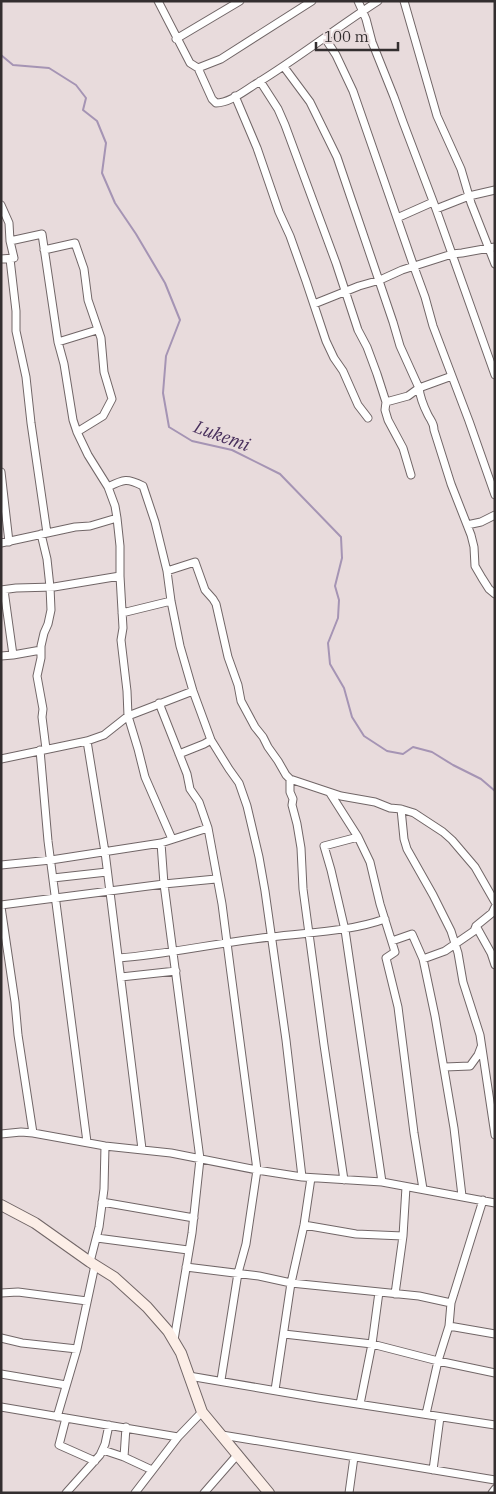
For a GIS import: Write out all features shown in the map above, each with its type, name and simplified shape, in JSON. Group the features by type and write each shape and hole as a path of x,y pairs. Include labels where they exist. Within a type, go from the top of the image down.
{"street":[{"path":"158,1 176,39 190,63 198,68 212,99 216,103 221,103 235,96 284,67 378,1"},
{"path":"176,39 240,1"},
{"path":"198,68 221,59 312,1"},
{"path":"358,1 495,375"},
{"path":"404,1 438,116 492,248 495,264"},
{"path":"325,38 336,55 353,91 425,297 433,326 495,495"},
{"path":"284,67 310,102 337,157 380,280 400,346 419,388 429,417 433,422 451,484 474,547 475,566 489,589 495,594"},
{"path":"260,81 278,109 285,125 358,330 386,402 385,410 388,420 403,448 411,475"},
{"path":"235,96 290,236 326,341 343,371 358,405 368,418"},
{"path":"397,218 495,190"},
{"path":"1,205 8,223 14,258 1,259"},
{"path":"10,241 42,234 58,342 64,364 73,420 88,455 108,487 115,506 120,546 121,640 128,716 145,776 172,839"},
{"path":"44,250 75,243 84,269 88,300 101,338 104,372 112,399 103,416 77,432"},
{"path":"314,304 402,270 452,254 492,248"},
{"path":"10,259 16,311 16,331 26,377 50,587 48,624 44,633 37,676 43,709 43,750 51,860 87,1142"},
{"path":"58,342 98,330"},
{"path":"386,402 408,396 419,388 452,376"},
{"path":"1,472 5,543 75,526 90,526 117,518"},
{"path":"108,487 122,480 132,480 143,486 155,522 167,571 180,646 193,691 211,740 239,783 247,806 259,857 271,937 287,1049 302,1177"},
{"path":"467,524 480,522 495,515"},
{"path":"167,571 195,562 205,590 216,604 228,657 241,701 290,780 341,796 414,812 444,832 452,840 475,867 495,902"},
{"path":"13,655 3,590 50,587 120,576"},
{"path":"122,613 171,601"},
{"path":"1,656 41,650"},
{"path":"1,760 87,741 104,735 128,716 193,691"},
{"path":"159,703 179,754 190,789 199,802 208,828 222,904 257,1170 246,1244 238,1273 221,1380"},
{"path":"179,754 211,740"},
{"path":"87,741 105,852 142,1149"},
{"path":"290,780 292,805 301,848 303,889 344,1180"},
{"path":"330,793 358,836 370,862 395,952 386,958 398,1007 423,1189"},
{"path":"401,808 404,839 407,849 436,901 451,931 455,944 463,982 480,1035 495,1135"},
{"path":"1,865 51,860 161,843 208,828"},
{"path":"358,836 324,846 345,930 382,1182"},
{"path":"161,843 164,884 200,1159 194,1218 174,1340"},
{"path":"53,878 107,872"},
{"path":"33,1133 1,906 164,884 216,879"},
{"path":"423,959 445,951 474,931 476,926 492,913 495,907"},
{"path":"119,958 149,956 271,937 345,930 385,919"},
{"path":"476,926 491,953 495,965"},
{"path":"392,941 412,934 423,959 445,1067 462,1196"},
{"path":"121,977 176,971"},
{"path":"445,1067 470,1066 478,1055 481,1046"},
{"path":"1,1134 33,1133 105,1146 142,1149 302,1177 382,1182 495,1203"},
{"path":"57,1417 77,1349 87,1302 104,1189 105,1146"},
{"path":"275,1390 291,1283 304,1224 311,1178"},
{"path":"395,1294 403,1236 406,1187"},
{"path":"426,1414 438,1361 449,1326 451,1303 463,1270 483,1200"},
{"path":"102,1202 194,1218"},
{"path":"1,1205 35,1223 93,1264 114,1276 147,1307 168,1331 181,1353 202,1412 269,1493"},
{"path":"304,1224 356,1234 403,1236"},
{"path":"97,1238 188,1250"},
{"path":"186,1267 259,1276 291,1283 418,1296 451,1303"},
{"path":"1,1293 18,1292 87,1302"},
{"path":"360,1404 372,1344 379,1292"},
{"path":"449,1326 495,1334"},
{"path":"284,1334 372,1344 495,1373"},
{"path":"1,1338 22,1343 77,1349"},
{"path":"1,1374 66,1385"},
{"path":"189,1376 495,1425"},
{"path":"1,1407 178,1437"},
{"path":"135,1493 178,1437 202,1412"},
{"path":"433,1470 440,1416"},
{"path":"66,1418 59,1445 96,1461"},
{"path":"66,1493 96,1461 103,1450 109,1425"},
{"path":"124,1457 126,1427"},
{"path":"222,1435 495,1480"},
{"path":"103,1450 152,1470"},
{"path":"204,1493 238,1454"},
{"path":"351,1492 354,1457"},
{"path":"492,1493 495,1489"}],"waterway":[{"name":"Lukemi","path":"1,55 13,65 49,68 76,85 86,98 83,110 97,121 106,143 102,173 115,203 165,283 180,320 166,356 163,393 169,427 192,441 232,450 280,474 341,537 342,558 335,586 339,600 338,618 328,643 330,664 344,688 352,717 364,736 387,751 403,754 413,747 432,752 481,779 495,791"}]}
